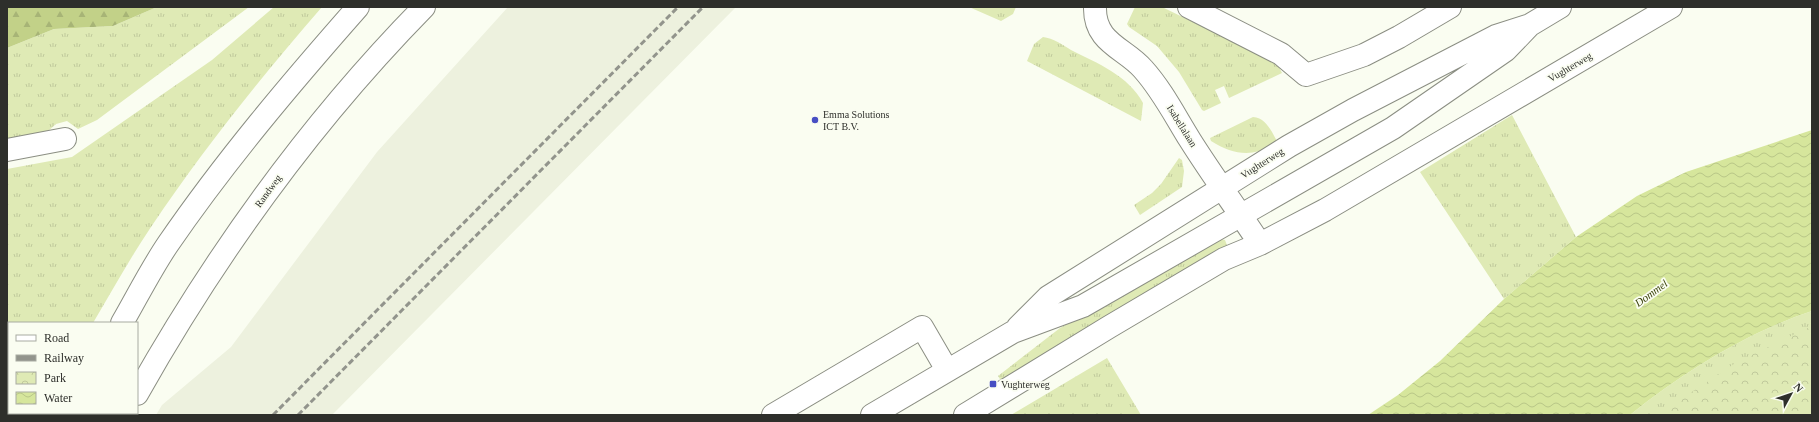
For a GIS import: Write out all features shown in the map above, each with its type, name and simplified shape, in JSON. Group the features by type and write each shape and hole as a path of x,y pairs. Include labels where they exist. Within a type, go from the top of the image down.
{"main road":[{"path":"123,322 168,245 230,160 304,68 358,7"},
{"name":"Randweg","path":"138,392 208,276 270,186 342,97 424,7"},
{"path":"1189,7 1281,54 1306,75 1364,55 1399,37 1450,7"},
{"name":"Vughterweg","path":"1013,332 1048,297 1289,146 1354,110 1496,36 1530,25 1560,7"},
{"name":"Vughterweg","path":"964,415 1108,327 1224,259 1260,244 1325,210 1671,7"},
{"name":"Isabellalaan","path":"1095,12 1103,34 1116,48 1142,67 1159,88 1190,140 1260,244"},
{"name":"Vughterweg","path":"872,415 1013,332 1083,306 1393,128 1506,50 1530,25"},
{"path":"7,150 65,139"},
{"path":"773,415 922,327 947,370"}],"shaded area":[{"path":"508,7 736,7 332,415 156,415 162,405 231,347 377,152"}],"green space":[{"path":"7,7 157,7 113,26 54,29 7,48"},
{"path":"157,7 249,7 97,120 78,129 67,121 56,124 47,132 7,141 7,48 54,29 113,26"},
{"path":"274,7 322,7 255,87 191,170 143,239 94,322 8,322 8,414 46,414 7,415 7,169 72,157 212,60"},
{"path":"969,7 1016,7 1013,14 1001,21"},
{"path":"1135,7 1162,7 1277,63 1282,73 1229,98 1224,86 1215,90 1221,103 1204,111 1179,72 1157,46 1129,27 1127,24"},
{"path":"1043,37 1058,42 1102,65 1130,85 1143,103 1141,121 1027,61 1034,44"},
{"path":"1512,115 1576,237 1504,299 1420,172"},
{"path":"1253,117 1262,120 1265,123 1278,143 1261,151 1244,153 1228,150 1211,141 1210,138"},
{"path":"1179,158 1182,160 1184,171 1182,187 1140,215 1134,205 1152,193 1161,184"},
{"path":"1219,239 1225,240 1228,248 1003,384 998,376 1060,328"},
{"path":"1812,311 1812,415 1630,415 1672,384 1716,355 1763,330"},
{"path":"1812,326 1812,415 1657,415 1737,362"},
{"path":"1107,358 1141,415 1011,415"}],"water":[{"name":"Dommel","path":"1812,130 1812,311 1763,330 1716,355 1672,384 1630,415 1368,415 1398,395 1440,361 1504,299 1576,237 1637,196 1686,172"}],"railway":[{"path":"273,415 678,7"},
{"path":"298,415 703,7"}],"place":[{"name":"Emma Solutions ICT B.V.","path":"815,120"},
{"name":"Vughterweg","path":"993,384"}]}
